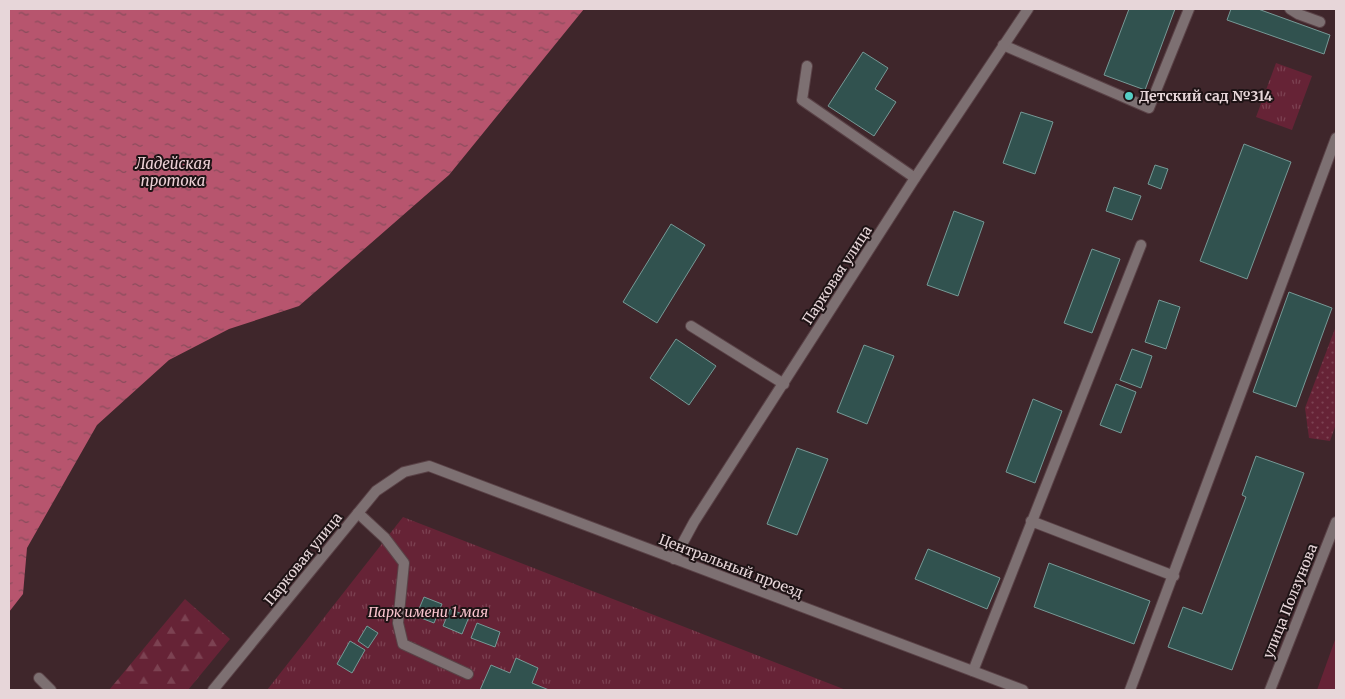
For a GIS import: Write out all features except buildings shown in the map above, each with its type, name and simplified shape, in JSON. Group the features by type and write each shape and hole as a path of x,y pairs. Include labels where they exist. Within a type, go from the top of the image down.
{"street":[{"name":"Парковая улица","path":"674,559 694,522 915,178 1028,9"},
{"path":"1003,45 1149,108 1189,9"},
{"path":"1290,9 1320,22"},
{"path":"807,66 802,100 915,178"},
{"path":"1130,690 1336,138"},
{"path":"973,671 1141,244"},
{"path":"691,326 784,384"},
{"name":"Парковая улица","path":"213,690 376,491 404,472 429,466"},
{"name":"Центральный проезд","path":"429,466 1023,690"},
{"path":"358,513 385,538 404,564 398,622 403,644 468,674"},
{"path":"1031,521 1174,576"},
{"name":"улица Ползунова","path":"1270,690 1336,522"},
{"path":"40,678 51,690"}],"green space":[{"path":"1276,63 1312,76 1292,130 1256,117"},
{"path":"1336,326 1336,424 1330,441 1309,438 1305,408"},
{"name":"Парк имени 1 мая","path":"403,517 846,690 267,690"},
{"path":"185,599 230,639 188,690 109,690"},
{"path":"1336,637 1336,690 1317,690"}],"water":[{"name":"Ладейская протока","path":"9,9 584,9 449,175 299,306 229,329 169,360 97,425 27,548 23,594 9,612"}],"place":[{"name":"Детский сад №314","path":"1129,96"}]}
